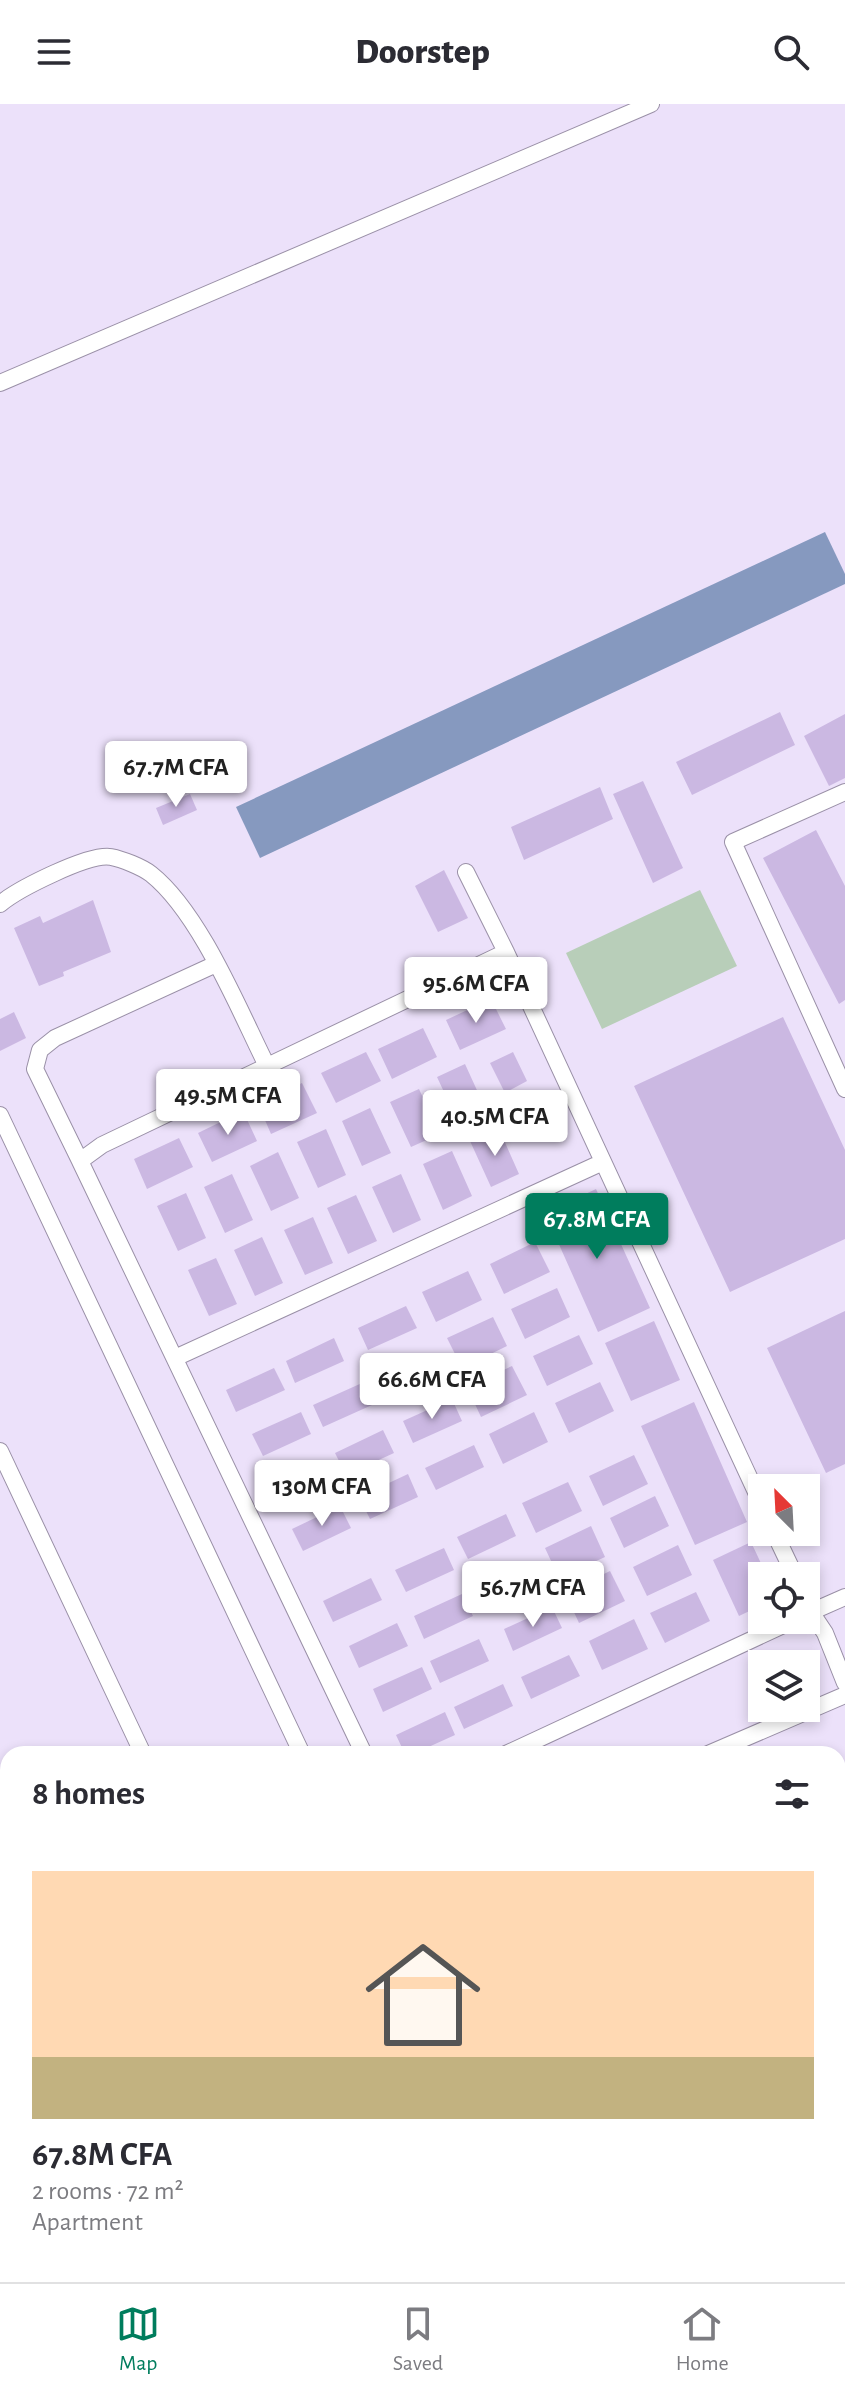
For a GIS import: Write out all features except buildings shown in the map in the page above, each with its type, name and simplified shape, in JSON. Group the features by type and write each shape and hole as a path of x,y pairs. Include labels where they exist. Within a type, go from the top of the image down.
{"lane":[{"path":"0,383 651,104"},
{"path":"845,792 733,842 845,1089"},
{"path":"0,904 15,891 58,871 109,856 149,872 174,899 209,949 267,1066"},
{"path":"466,872 748,1475"},
{"path":"80,1161 102,1145 506,952"},
{"path":"216,964 55,1038 40,1050 35,1069 360,1746"},
{"path":"0,1115 298,1746"},
{"path":"175,1358 603,1162"},
{"path":"0,1451 139,1746"},
{"path":"820,1605 845,1597"},
{"path":"820,1626 845,1683"},
{"path":"523,1746 764,1634"},
{"path":"727,1746 845,1695"}],"green space":[{"path":"700,890 737,966 602,1029 566,953"}],"water":[{"path":"825,532 845,574 845,584 260,858 236,807"}]}
